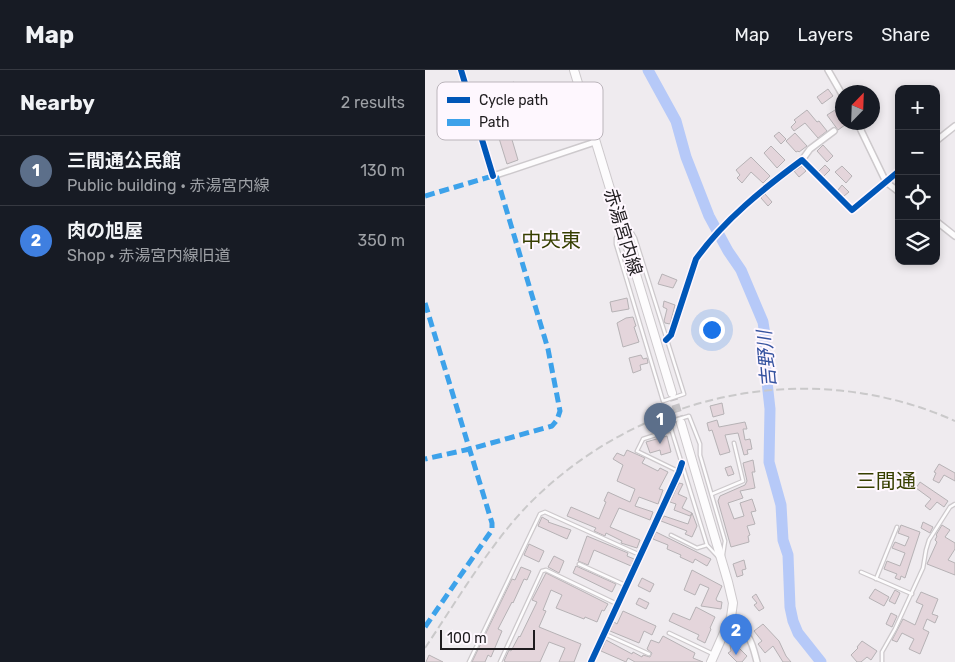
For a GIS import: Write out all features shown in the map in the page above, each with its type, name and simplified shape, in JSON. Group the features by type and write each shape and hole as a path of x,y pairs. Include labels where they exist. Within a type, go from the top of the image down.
{"main road":[{"name":"赤湯宮内線","path":"573,70 577,82"},
{"name":"赤湯宮内線","path":"595,142 672,393"},
{"path":"681,423 733,603 729,623 712,658"}],"street":[{"path":"461,70 465,82"},
{"path":"828,70 837,85"},
{"path":"940,138 955,126"},
{"path":"861,130 886,182 895,189"},
{"path":"666,340 671,335 696,259 703,250 741,210 803,160 810,149 834,131"},
{"path":"483,140 495,176 595,142"},
{"path":"803,160 851,210 895,174"},
{"path":"940,224 955,236"},
{"path":"591,662 682,463"},
{"path":"729,623 748,635 757,662"}],"lane":[{"path":"622,230 632,233 635,238 683,394 663,401 615,244 616,238 622,230"},
{"path":"689,416 698,438 700,455 725,541 722,561 707,545 669,422 689,416"},
{"path":"671,430 643,439 637,451 679,472"},
{"path":"712,494 743,481 734,443"},
{"path":"882,662 882,652 912,594 923,568 929,540 950,507 955,504"},
{"path":"469,662 540,514 545,512 639,556"},
{"path":"876,579 897,527"},
{"path":"671,535 697,548 707,545"},
{"path":"579,564 627,586"},
{"path":"500,662 542,571 546,570 618,605"},
{"path":"861,572 912,594"},
{"path":"669,632 712,658"},
{"path":"605,634 649,654"}],"building":[{"path":"828,89 833,96 822,104 817,97"},
{"path":"807,110 827,131 818,138 805,123 794,131 791,127 796,122 794,120"},
{"path":"835,110 835,126 827,115"},
{"path":"779,132 786,139 781,144 774,136"},
{"path":"795,133 807,146 799,152 796,152 786,141"},
{"path":"500,140 512,140 518,160 507,164"},
{"path":"823,145 833,156 827,162 817,151"},
{"path":"771,146 785,160 777,168 764,153"},
{"path":"751,157 770,176 763,183 751,172 742,183 737,178 740,175 736,170"},
{"path":"825,165 830,170 824,176 819,171"},
{"path":"802,166 806,171 799,177 794,171"},
{"path":"842,166 852,176 846,183 835,172"},
{"path":"842,185 849,192 844,196 838,190"},
{"path":"765,194 772,202 768,206 761,198"},
{"path":"662,274 677,280 673,288 658,284"},
{"path":"627,298 629,309 612,312 610,302"},
{"path":"664,301 675,305 670,324 664,321 667,309 663,307"},
{"path":"633,317 639,342 623,347 617,323 626,318"},
{"path":"641,355 643,359 647,358 648,363 640,365 641,370 633,373 629,358"},
{"path":"722,403 724,414 713,417 710,406"},
{"path":"717,420 719,427 745,422 747,429 743,429 745,440 750,439 752,449 747,450 748,454 744,455 738,433 725,435 730,452 720,455 712,430 709,431 707,423"},
{"path":"667,436 671,452 661,455 660,450 650,453 646,442"},
{"path":"627,450 645,458 642,463 658,471 660,468 668,472 659,489 663,490 658,504 639,497 635,506 653,512 650,520 619,508 610,527 640,540 637,548 621,543 622,541 606,533 605,536 594,531 596,528 567,516 571,507 599,519 608,492 630,502 635,489 617,481 623,465 613,459 617,453 624,456"},
{"path":"753,460 755,472 752,472 755,488 740,491 743,498 728,503 734,519 744,516 740,503 752,499 756,511 751,512 755,524 747,526 750,535 748,536 749,542 731,547 718,501 720,496 745,485 747,481 743,463"},
{"path":"939,464 955,473 955,481 944,475 939,483 933,480 936,473 934,472"},
{"path":"731,466 734,474 728,476 725,468"},
{"path":"920,482 948,501 944,507 937,502 930,510 925,506 931,499 916,488"},
{"path":"679,483 683,484 678,494 687,498 682,508 692,513 690,516 674,510 676,504 670,502"},
{"path":"692,513 697,526 692,537 685,534 687,531 661,521 664,516 688,524"},
{"path":"542,517 548,522 571,530 567,539 538,526"},
{"path":"923,522 933,527 930,533 921,528"},
{"path":"901,525 920,532 905,578 901,576 900,580 895,578 897,574 884,569 887,561 900,566 905,553 892,548 895,542 905,546 909,537 898,533"},
{"path":"942,525 950,530 945,537 955,543 955,549 948,560 955,563 955,575 927,564 937,542 935,540 936,535"},
{"path":"656,532 711,559 707,566 695,559 693,563 667,549 668,545 653,539"},
{"path":"587,536 628,553 627,556 634,559 631,566 594,550 588,565 578,561"},
{"path":"529,544 544,551 539,562 524,555"},
{"path":"554,556 564,561 559,573 548,567"},
{"path":"744,560 746,569 742,570 743,575 737,577 733,564"},
{"path":"576,566 616,584 612,592 573,573"},
{"path":"521,567 531,571 527,580 524,579 498,629 502,631 491,657 488,655 485,662 472,662 512,579 515,580"},
{"path":"692,570 722,586 716,599 722,602 721,609 701,606 709,588 700,584 695,595 684,590"},
{"path":"546,573 608,604 604,611 602,610 597,622 585,617 584,619 556,608 562,595 551,590 543,610 546,611 539,627 581,644 574,662 559,662 565,648 549,642 540,662 506,662 504,661 509,650 511,651 520,637 537,602 532,600"},
{"path":"642,578 654,584 650,592 638,586"},
{"path":"875,589 889,597 884,606 869,598"},
{"path":"895,590 900,593 895,604 889,601"},
{"path":"921,592 938,599 932,614 938,616 935,623 927,619 923,629 929,632 920,654 909,649 914,639 902,633 897,642 892,640 903,619 915,625 923,605 916,602"},
{"path":"756,594 764,608 759,611 754,605 757,603 752,597"},
{"path":"639,598 649,603 646,609 636,604"},
{"path":"696,607 715,617 705,643 697,639 699,635 669,621 673,613 690,620"},
{"path":"623,611 656,626 652,635 644,631 639,643 610,631 614,622 617,624"},
{"path":"891,613 897,616 892,627 886,624"},
{"path":"763,624 779,641 791,662 783,662 773,646 765,653 758,644 762,641 754,631"},
{"path":"663,636 695,653 693,658 703,662 635,662 628,658 626,662 601,651 606,640 632,654 633,652 642,657 643,655 650,657 652,653 647,649 651,640 659,643"},
{"path":"862,641 877,651 871,660 867,657 861,662 857,662 851,655"},
{"path":"730,645 736,645 747,656 742,662 737,662 728,653 731,651"},
{"path":"429,655 443,662 426,662"}],"waterway":[{"name":"吉野川","path":"648,70 676,121 686,157 709,216 741,270 763,322 765,335 764,355 770,409 769,462 781,505 783,540 788,555 790,607 798,633 821,662"}],"tunnel":[{"path":"672,393 681,423"}],"railway":[{"path":"425,648 487,555 529,504 573,466 622,435 674,411 729,396 786,389 843,391 900,401 955,421"}],"marked path":[{"path":"425,196 496,175 548,349 560,411 557,420 552,426 470,449 425,459"},
{"path":"425,303 492,523 492,530 425,627"}],"cycle path":[{"path":"461,70 465,82"},
{"path":"482,140 493,176"},
{"path":"666,340 671,335 696,259 719,231 745,205 802,160 852,210 895,174"},
{"path":"591,662 682,463"}],"place":[{"name":"三間通公民館","path":"660,444"},
{"name":"肉の旭屋","path":"736,655"}],"district":[{"name":"中央東","path":"551,240"},
{"name":"三間通","path":"886,481"}]}
